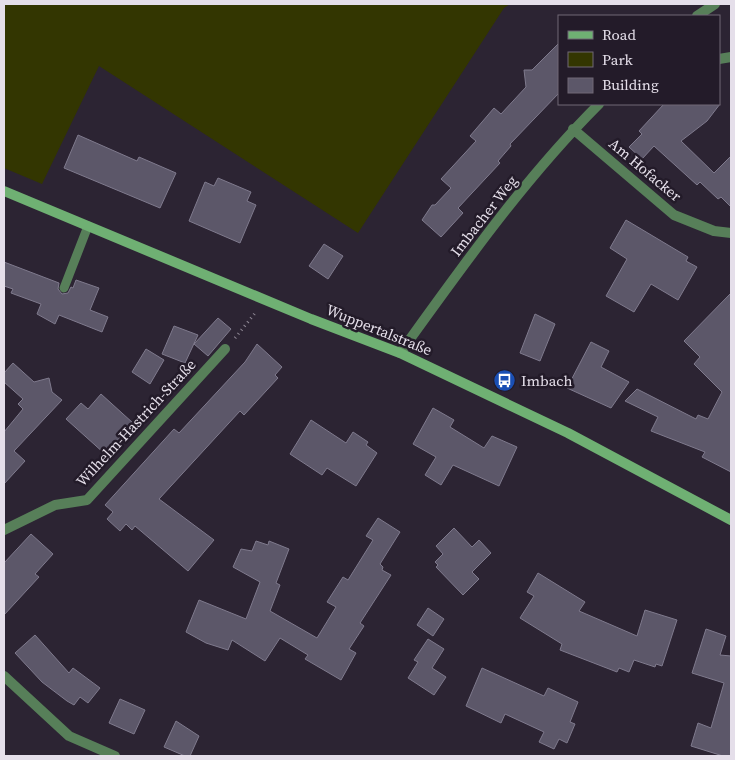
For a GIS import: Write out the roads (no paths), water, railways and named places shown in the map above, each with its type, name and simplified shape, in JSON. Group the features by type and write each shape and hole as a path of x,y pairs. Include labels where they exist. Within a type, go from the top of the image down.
{"main road":[{"name":"Wuppertalstraße","path":"4,191 266,300 400,352 552,424 731,520"}],"street":[{"path":"698,15 715,4"},
{"name":"Imbacher Weg","path":"400,352 485,235 573,129 598,105"},
{"name":"Am Hofacker","path":"573,129 674,215 714,231 731,233"},
{"name":"Wilhelm-Hastrich-Straße","path":"4,530 55,505 87,500 225,349"},
{"path":"4,676 69,736 115,756"}],"lane":[{"path":"64,288 88,226"}],"place":[{"name":"Imbach","path":"505,381"}]}
